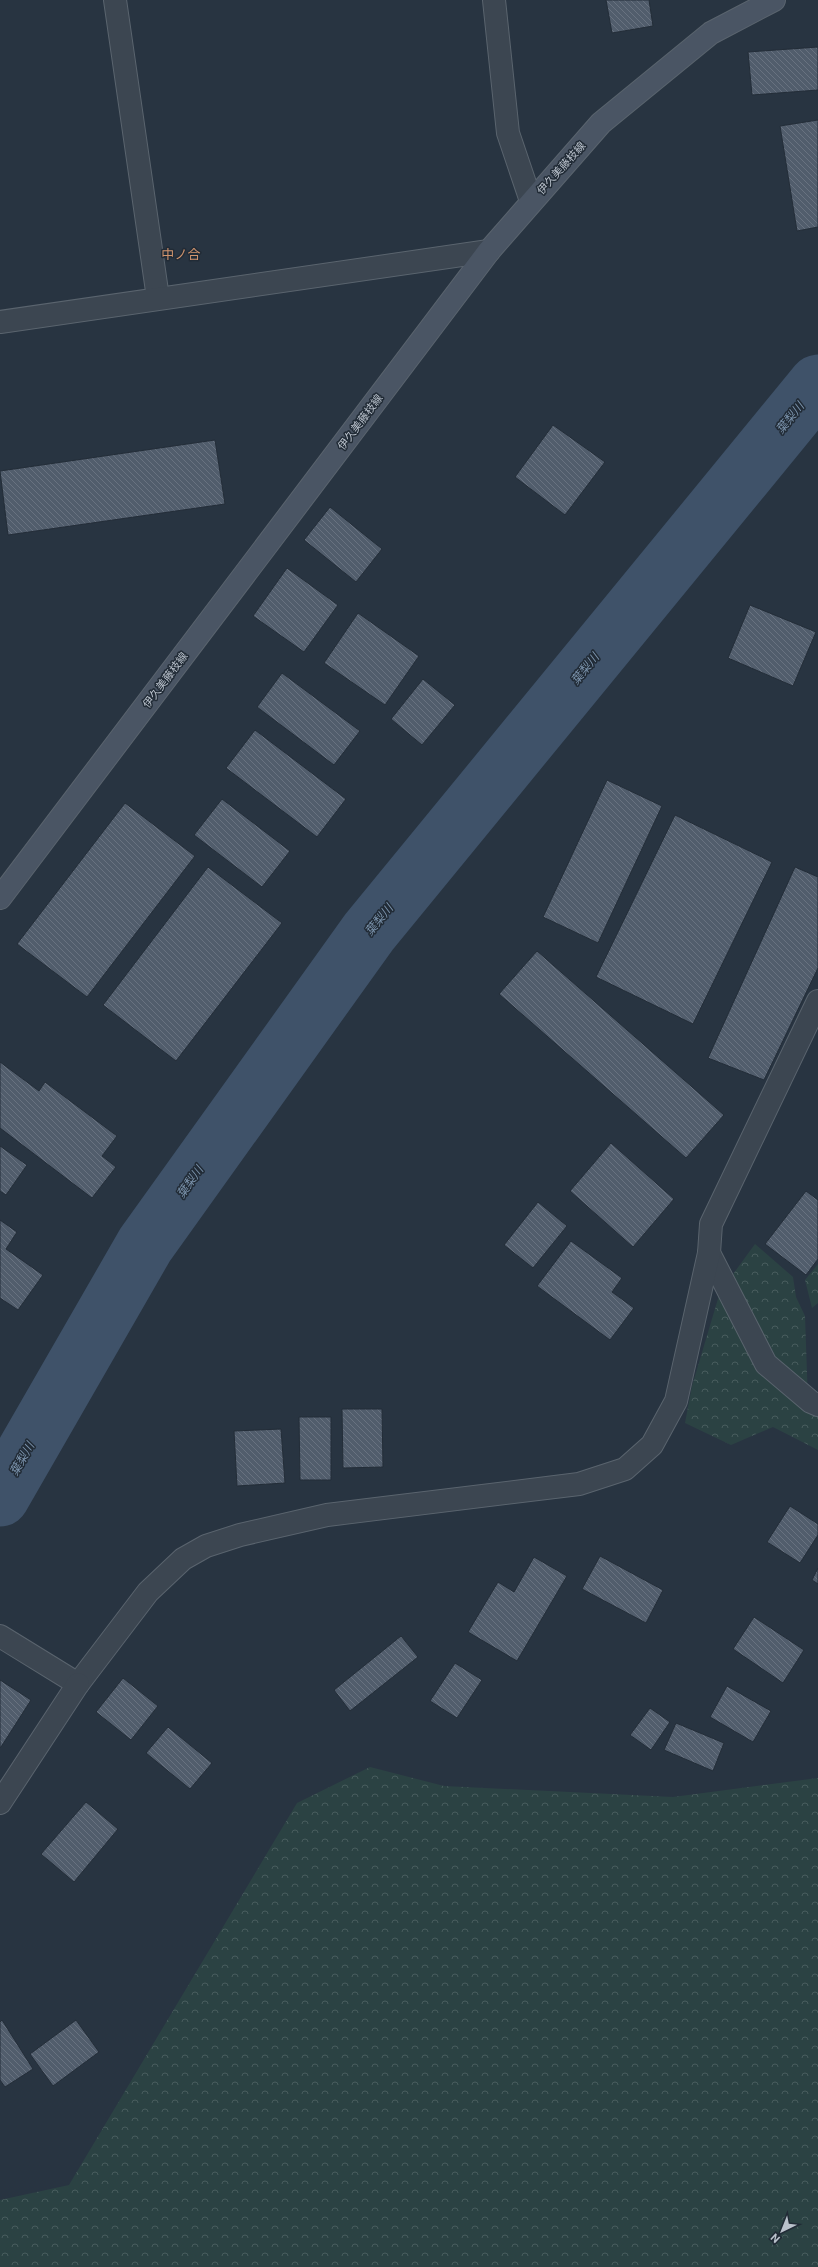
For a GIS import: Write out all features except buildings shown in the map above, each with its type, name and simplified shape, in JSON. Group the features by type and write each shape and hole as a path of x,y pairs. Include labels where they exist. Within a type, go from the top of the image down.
{"main road":[{"name":"伊久美藤枝線","path":"0,898 489,251 531,201 607,118 711,33 774,0"}],"street":[{"path":"115,0 158,298"},
{"path":"494,0 508,133 531,201"},
{"path":"0,322 489,251"},
{"path":"0,1803 78,1684 148,1592 183,1559 206,1546 240,1535 327,1515 579,1484 625,1469 652,1445 676,1401 709,1253 711,1224 818,1001"},
{"path":"709,1253 766,1364 811,1402 818,1405"},
{"path":"1,1636 78,1684"}],"green space":[{"path":"755,1244 793,1277 796,1297 805,1316 808,1402 818,1405 818,1450 773,1427 731,1445 685,1423 692,1386 720,1292"},
{"path":"818,1264 818,1303 812,1308 805,1280"},
{"path":"370,1767 444,1786 673,1797 818,1778 818,2267 0,2267 0,2200 69,2185 297,1803"}],"waterway":[{"name":"葉梨川","path":"0,1497 145,1245 369,932 818,384"}],"district":[{"name":"中ノ合","path":"181,254"}]}
